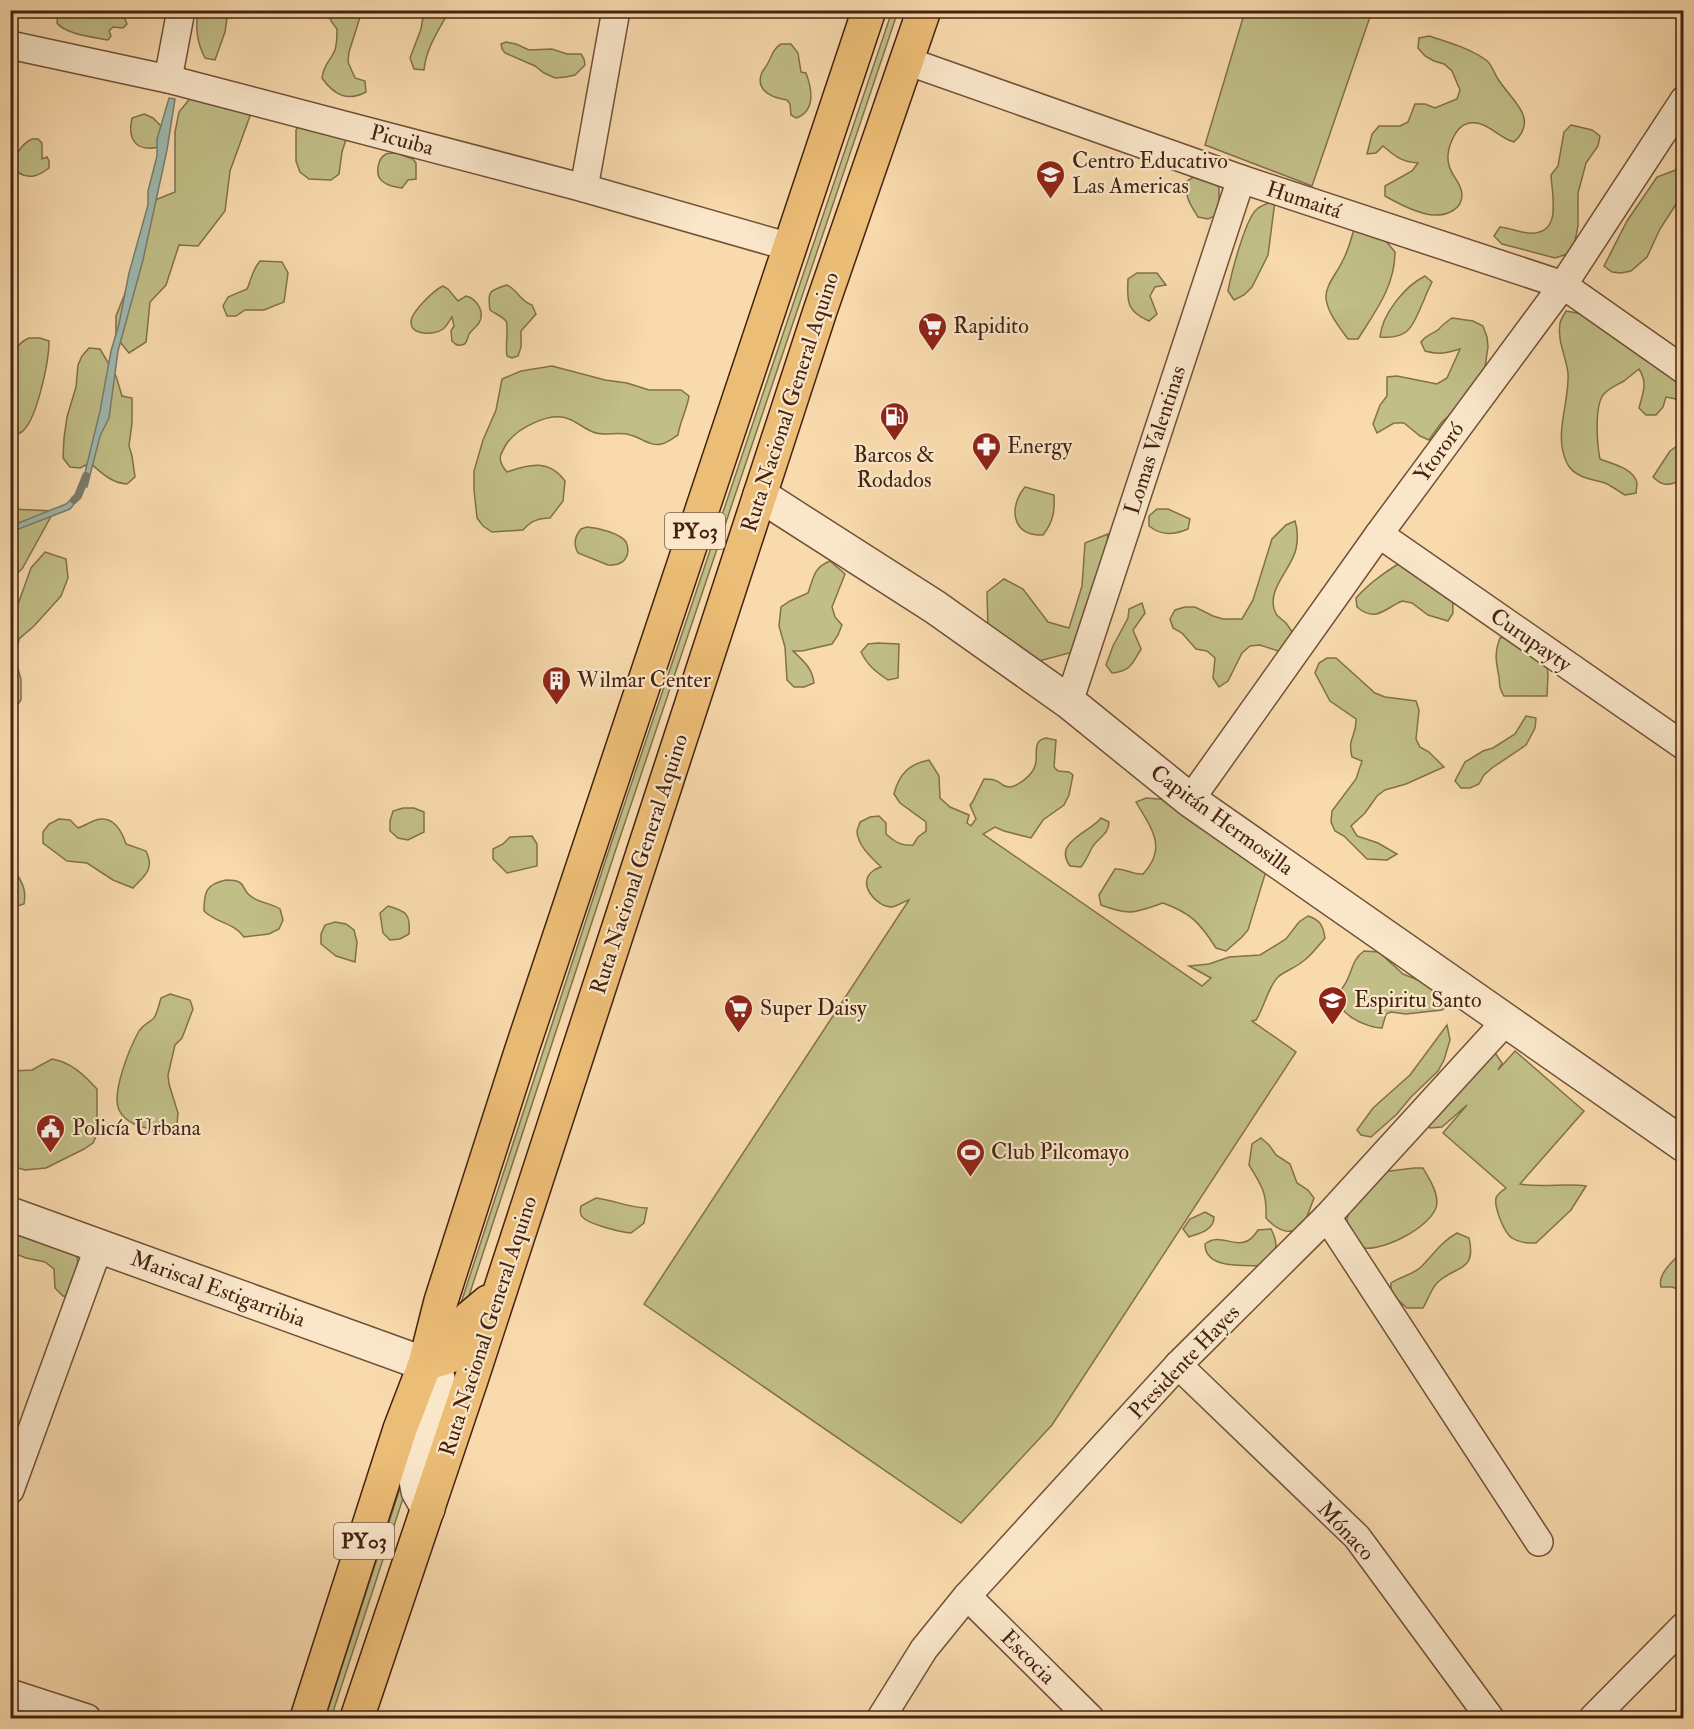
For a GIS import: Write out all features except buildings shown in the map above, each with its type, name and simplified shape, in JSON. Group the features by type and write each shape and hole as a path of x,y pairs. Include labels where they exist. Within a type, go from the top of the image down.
{"highway":[{"name":"PY03","path":"307,1719 400,1429 425,1364 441,1302 520,1052 869,10"},
{"name":"Ruta Nacional General Aquino","path":"357,1719 499,1293 827,289 924,10"},
{"path":"425,1364 455,1353 469,1318 499,1293"}],"street":[{"path":"168,79 181,10"},
{"path":"584,188 616,10"},
{"name":"Picuiba","path":"10,45 168,79 584,188 790,247"},
{"name":"Humaitá","path":"907,61 1241,179 1563,285 1683,370"},
{"name":"Ytororó","path":"1190,800 1379,534 1563,285 1683,100"},
{"name":"Lomas Valentinas","path":"1069,702 1241,179"},
{"name":"Capitán Hermosilla","path":"760,495 935,607 1069,702 1190,800 1683,1145"},
{"name":"Curupayty","path":"1379,534 1683,746"},
{"name":"Presidente Hayes","path":"881,1719 924,1649 967,1596 1178,1365 1327,1217 1506,1021"},
{"name":"Mariscal Estigarribia","path":"10,1214 425,1364"},
{"path":"1327,1217 1539,1542"},
{"path":"10,1490 99,1246"},
{"path":"425,1364 438,1378 441,1394 416,1475 418,1491 428,1509"},
{"name":"Mónaco","path":"1178,1365 1357,1537 1490,1719"},
{"name":"Escocia","path":"967,1596 1090,1719"},
{"path":"1593,1719 1683,1626"},
{"path":"10,1693 87,1719"}],"shaded area":[{"path":"63,11 122,11 127,24 123,28 113,27 109,31 111,36 108,40 87,36 66,30 57,23 58,13"},
{"path":"198,11 228,11 225,32 215,60 205,58 200,47 197,29"},
{"path":"328,11 362,11 348,62 355,78 365,81 366,92 359,95 347,96 336,93 322,78 335,50 337,40 337,29"},
{"path":"424,11 449,11 430,47 424,70 414,69 410,58 421,29"},
{"path":"892,11 898,11 613,858 464,1311 459,1309 607,856"},
{"path":"1245,11 1372,11 1312,186 1205,145"},
{"path":"1429,36 1466,49 1488,62 1521,109 1524,117 1521,133 1514,142 1481,124 1469,123 1459,129 1452,140 1448,160 1450,169 1462,191 1461,200 1452,211 1437,215 1414,210 1385,196 1385,186 1412,171 1418,163 1403,160 1383,146 1376,153 1367,154 1372,134 1379,126 1400,126 1408,122 1415,104 1425,104 1435,108 1457,99 1460,90 1452,71 1444,64 1425,56 1418,48 1419,38"},
{"path":"506,42 529,50 552,49 567,54 581,54 585,65 575,75 555,78 505,53 501,44"},
{"path":"781,44 791,44 798,53 801,72 806,73 810,86 810,105 802,115 796,118 791,115 790,104 787,100 772,96 761,86 762,74 775,50"},
{"path":"192,96 232,104 250,116 230,171 225,211 198,246 179,245 166,285 150,302 146,342 129,353 116,337 116,316 140,256 155,200 175,192 175,132 179,112"},
{"path":"144,114 153,118 161,126 159,147 144,148 135,143 132,138 132,118"},
{"path":"301,122 348,133 339,174 331,180 309,179 300,172 296,161 296,130"},
{"path":"1571,125 1592,130 1600,136 1598,146 1586,163 1578,193 1578,226 1574,246 1567,254 1555,258 1502,244 1494,236 1500,227 1528,233 1539,232 1551,222 1553,203 1551,175 1558,166 1564,132"},
{"path":"38,139 42,143 42,159 47,157 49,168 38,175 27,176 15,170 14,161 25,143"},
{"path":"396,153 413,159 416,163 416,179 408,180 402,188 387,184 378,175 379,163 383,156"},
{"path":"1681,168 1683,171 1682,195 1660,229 1647,257 1631,271 1612,272 1604,266 1627,221 1657,177"},
{"path":"1195,176 1219,184 1217,215 1208,219 1198,217 1187,196 1187,181"},
{"path":"1275,201 1268,255 1252,287 1244,295 1234,300 1228,291 1248,224 1252,215 1259,208"},
{"path":"1374,227 1395,252 1392,276 1383,298 1358,339 1348,339 1331,314 1326,293 1341,265 1354,229"},
{"path":"260,261 282,262 288,273 284,302 264,310 245,310 236,316 227,316 223,306 228,297 247,289"},
{"path":"1137,273 1157,273 1166,285 1155,287 1150,296 1157,314 1149,321 1132,309 1128,299 1128,279"},
{"path":"1425,276 1432,282 1410,329 1398,336 1380,337 1390,310 1402,294"},
{"path":"507,285 532,305 536,314 521,331 521,347 518,356 512,358 507,356 506,321 490,310 489,304 491,292"},
{"path":"443,286 458,301 466,296 474,300 481,311 479,323 463,345 457,345 452,341 451,331 454,326 452,317 444,328 435,332 419,332 412,327 412,318 419,307"},
{"path":"1566,311 1594,316 1683,374 1683,413 1676,399 1666,397 1663,407 1656,415 1646,415 1639,408 1644,384 1639,369 1608,390 1601,399 1597,425 1600,459 1622,467 1632,474 1637,483 1636,493 1625,495 1605,483 1575,473 1563,454 1561,431 1568,373 1559,330 1560,322"},
{"path":"1452,318 1473,321 1483,326 1488,347 1481,376 1429,440 1404,423 1394,423 1377,433 1373,424 1380,405 1387,396 1387,377 1397,376 1437,384 1447,378 1460,349 1443,353 1430,352 1425,351 1421,342"},
{"path":"29,338 49,341 47,362 32,417 20,433 11,434 11,401 16,384 16,350"},
{"path":"89,348 100,349 116,376 122,396 132,398 129,446 135,477 127,484 111,480 90,463 80,468 70,467 63,458 67,417 76,387 78,365"},
{"path":"552,366 649,390 681,390 689,396 678,435 668,442 657,445 625,434 602,434 590,431 572,420 561,417 535,422 512,437 500,461 507,472 539,465 552,469 565,481 563,501 550,518 535,521 523,530 492,532 477,518 474,471 483,440 496,410 502,379 521,371"},
{"path":"1683,442 1683,470 1679,481 1662,484 1653,477 1670,451"},
{"path":"1025,487 1054,495 1053,516 1043,535 1025,531 1016,519 1016,503"},
{"path":"11,509 54,511 22,569 11,578"},
{"path":"1157,509 1168,509 1190,519 1188,529 1168,534 1149,526 1149,516"},
{"path":"1295,521 1297,535 1294,557 1276,589 1273,605 1276,614 1286,623 1297,639 1281,652 1260,645 1250,646 1242,653 1228,681 1219,687 1213,678 1215,658 1207,651 1196,649 1182,633 1173,628 1170,619 1175,610 1195,607 1223,619 1242,619 1253,600 1272,539 1286,525"},
{"path":"597,528 623,539 628,549 624,561 608,565 578,553 576,537 581,529"},
{"path":"1108,534 1106,554 1077,651 1039,661 988,631 987,592 1004,579 1023,589 1048,622 1069,628 1082,586 1085,543"},
{"path":"45,552 66,559 68,578 61,596 19,639 15,659 21,679 21,700 11,713 11,612 17,607 31,568"},
{"path":"1409,557 1452,572 1453,613 1448,621 1428,615 1412,603 1402,601 1375,614 1364,612 1357,607 1356,598 1362,592"},
{"path":"830,561 845,574 832,607 835,617 842,625 832,644 793,651 809,668 814,683 804,687 794,687 787,680 785,647 779,626 781,607 808,593 817,570"},
{"path":"1142,603 1145,613 1133,630 1141,649 1133,663 1127,668 1112,673 1106,665 1113,646 1128,618 1129,609"},
{"path":"1521,635 1547,665 1547,696 1504,696 1501,691 1496,658 1500,638"},
{"path":"868,644 899,644 898,678 888,680 873,668 861,652"},
{"path":"1327,658 1336,658 1375,693 1385,697 1416,701 1419,710 1416,739 1420,747 1429,752 1444,767 1406,784 1385,790 1351,826 1357,836 1378,843 1397,854 1387,860 1367,859 1344,836 1335,831 1331,822 1332,811 1356,779 1362,761 1352,757 1351,750 1356,719 1330,701 1315,673 1319,663"},
{"path":"1526,716 1536,718 1535,728 1526,745 1492,768 1479,784 1470,788 1461,788 1455,781 1465,762 1515,734"},
{"name":"Club Pilcomayo","path":"1046,738 1056,740 1054,767 1058,771 1069,772 1073,775 1069,795 1064,805 1043,820 1031,838 995,827 983,834 1202,986 1211,978 1189,966 1209,964 1229,957 1260,955 1286,939 1299,922 1308,916 1320,924 1325,938 1305,960 1278,977 1271,986 1256,1020 1252,1021 1296,1052 1052,1425 961,1523 644,1304 909,900 892,907 880,903 870,894 867,888 868,876 881,867 860,842 857,832 860,822 879,816 886,823 886,834 889,837 902,844 913,845 926,831 926,822 900,803 894,794 899,781 910,767 929,760 939,776 940,798 950,807 969,815 967,823 971,826 976,819 970,805 984,779 996,781 1007,787 1022,782 1035,766 1037,745"},
{"path":"1146,798 1170,800 1266,871 1248,930 1226,951 1216,948 1200,925 1188,915 1163,903 1132,912 1119,911 1101,905 1099,895 1115,869 1143,874 1155,855 1156,846 1151,829 1136,802"},
{"path":"414,808 424,812 424,832 408,840 398,838 390,831 393,811"},
{"path":"1101,818 1109,822 1106,832 1093,846 1081,867 1070,866 1066,858 1069,844"},
{"path":"59,819 70,820 78,828 96,820 112,822 119,829 126,844 146,851 149,857 147,871 133,888 113,880 87,863 67,861 43,843 43,832 49,824"},
{"path":"532,836 537,844 537,866 507,873 493,859 493,849 510,837"},
{"path":"11,876 18,876 25,896 24,904 11,908"},
{"path":"226,880 241,883 248,894 258,901 280,909 283,920 279,929 269,934 244,937 235,928 204,911 206,894 210,887"},
{"path":"388,906 403,912 408,918 409,934 400,939 390,940 383,933 380,913"},
{"path":"335,922 346,924 354,930 357,942 355,962 336,956 321,944 321,934 325,925"},
{"path":"1364,951 1379,952 1403,974 1435,983 1448,992 1446,1007 1442,1010 1406,1014 1391,1012 1386,1014 1382,1028 1353,1018 1341,1007 1339,994 1356,960"},
{"path":"170,994 190,1000 193,1009 182,1038 175,1045 168,1075 178,1113 177,1124 170,1130 148,1132 154,1129 134,1124 122,1115 117,1102 117,1093 127,1059 139,1031 153,1019 161,998"},
{"path":"1447,1025 1450,1040 1438,1071 1397,1114 1371,1137 1361,1135 1357,1130 1373,1108 1410,1075"},
{"path":"1493,1050 1502,1063 1498,1070 1515,1051 1584,1111 1520,1184 1586,1186 1571,1210 1536,1243 1521,1242 1509,1235 1500,1220 1496,1202 1498,1195 1506,1188 1443,1133 1467,1105 1442,1127 1430,1128 1421,1124"},
{"path":"52,1059 71,1066 97,1089 97,1134 93,1143 84,1149 46,1168 25,1170 11,1166 11,1071 32,1070"},
{"path":"1261,1138 1276,1155 1290,1164 1297,1183 1308,1190 1314,1198 1303,1227 1298,1230 1283,1230 1274,1226 1266,1218 1263,1190 1249,1165 1252,1144"},
{"path":"1423,1168 1432,1185 1437,1203 1434,1212 1416,1230 1390,1243 1377,1247 1356,1246 1349,1239 1347,1219 1353,1198 1382,1172"},
{"path":"596,1198 647,1208 644,1223 631,1233 589,1221 581,1215 581,1206"},
{"path":"1205,1212 1214,1217 1212,1225 1189,1237 1183,1229 1190,1219"},
{"path":"18,1229 76,1252 78,1262 73,1297 63,1296 55,1288 54,1269 45,1262 11,1252 11,1233"},
{"path":"1271,1229 1276,1245 1264,1266 1227,1264 1212,1258 1207,1252 1205,1244 1212,1240 1245,1242 1252,1238 1258,1230"},
{"path":"1457,1233 1469,1238 1471,1249 1467,1263 1437,1283 1423,1308 1407,1308 1393,1294 1391,1283 1421,1267 1442,1244"},
{"path":"1683,1251 1683,1291 1672,1287 1661,1287 1661,1277 1664,1272"},
{"path":"422,1421 428,1422 331,1718 325,1718"}],"water":[{"path":"169,98 175,99 167,150 143,260 118,351 109,418 100,436 87,487 82,485 129,273 148,205 148,191 157,156 157,139"},
{"path":"78,493 82,494 70,509 11,532 11,526 66,504"}],"waterway":[{"path":"74,500 86,476"}],"place":[{"name":"Centro Educativo Las Americas","path":"1051,200"},
{"name":"Rapidito","path":"932,352"},
{"name":"Barcos & Rodados","path":"894,442"},
{"name":"Energy","path":"986,472"},
{"name":"Wilmar Center","path":"556,706"},
{"name":"Espiritu Santo","path":"1333,1026"},
{"name":"Super Daisy","path":"739,1034"},
{"name":"Policía Urbana","path":"51,1154"},
{"name":"Club Pilcomayo","path":"970,1178"}]}
